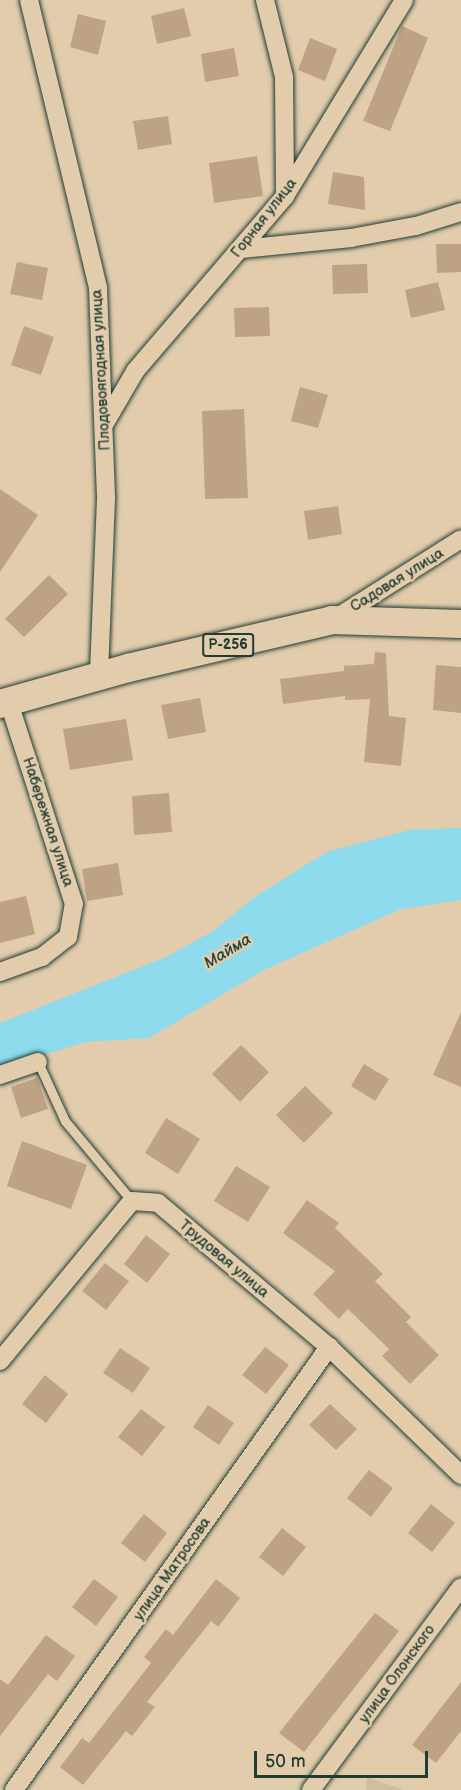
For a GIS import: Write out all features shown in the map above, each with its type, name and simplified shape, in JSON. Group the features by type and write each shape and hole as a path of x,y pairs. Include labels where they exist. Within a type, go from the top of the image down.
{"main road":[{"name":"Р-256","path":"4,704 99,676 332,620 461,624"}],"street":[{"name":"Плодовоягодная улица","path":"29,0 98,288 105,423 99,676"},
{"path":"265,0 284,77 285,196"},
{"name":"Горная улица","path":"105,423 136,370 285,196 404,0"},
{"path":"241,249 351,238 416,226 461,212"},
{"name":"Садовая улица","path":"332,620 461,539"},
{"name":"Набережная улица","path":"0,972 42,957 68,937 74,904 4,704"},
{"path":"0,1074 38,1062"},
{"path":"0,1361 132,1201"},
{"name":"Трудовая улица","path":"132,1201 158,1203 329,1347 461,1475"},
{"name":"улица Матросова","path":"14,1790 329,1347"},
{"name":"улица Олонского","path":"311,1790 461,1587"}],"lane":[{"path":"38,1062 65,1121 132,1201"}],"shaded area":[{"path":"367,1777 404,1790 366,1790"}],"water":[{"name":"Майма","path":"461,828 461,900 401,909 264,970 149,1038 86,1042 0,1068 0,1023 166,957 213,931 256,896 327,852 409,830"}],"building":[{"path":"184,8 191,36 157,44 151,16"},
{"path":"78,14 106,21 98,55 70,47"},
{"path":"402,26 428,38 390,131 363,121"},
{"path":"310,38 337,49 325,81 298,70"},
{"path":"234,48 239,76 205,82 201,54"},
{"path":"168,116 172,144 138,150 133,121"},
{"path":"257,156 263,196 214,203 209,163"},
{"path":"333,172 364,177 365,210 328,204"},
{"path":"436,244 461,244 461,272 437,273"},
{"path":"17,262 48,268 42,300 10,294"},
{"path":"367,264 368,293 333,294 332,265"},
{"path":"438,282 445,310 411,318 405,290"},
{"path":"269,307 270,336 235,337 234,308"},
{"path":"24,326 54,337 41,375 11,365"},
{"path":"300,387 328,395 318,428 291,421"},
{"path":"244,409 248,498 205,499 202,411"},
{"path":"0,489 38,515 0,572"},
{"path":"338,506 342,534 308,540 304,511"},
{"path":"49,575 68,594 24,637 5,619"},
{"path":"375,652 386,653 389,716 406,718 401,766 364,762 370,699 345,700 345,696 283,704 280,679 344,671 344,666 374,664"},
{"path":"436,665 461,667 461,713 433,710"},
{"path":"200,698 206,732 168,739 161,705"},
{"path":"126,719 133,760 70,770 63,729"},
{"path":"169,793 172,832 134,835 132,796"},
{"path":"118,863 123,895 87,901 82,869"},
{"path":"26,896 35,934 0,943 0,902"},
{"path":"461,1012 461,1087 433,1075"},
{"path":"241,1045 269,1072 240,1102 212,1074"},
{"path":"364,1064 389,1079 375,1101 351,1086"},
{"path":"37,1078 48,1109 21,1118 11,1087"},
{"path":"305,1086 333,1113 304,1143 276,1115"},
{"path":"166,1118 200,1139 178,1174 145,1153"},
{"path":"22,1141 87,1165 71,1209 7,1186"},
{"path":"236,1166 270,1187 248,1222 214,1201"},
{"path":"307,1200 339,1223 335,1228 383,1274 375,1281 411,1317 406,1322 439,1355 410,1384 382,1356 389,1349 348,1309 339,1319 313,1294 335,1271 283,1233"},
{"path":"146,1235 170,1254 147,1283 124,1264"},
{"path":"105,1263 129,1281 106,1310 82,1291"},
{"path":"265,1347 289,1365 266,1394 242,1375"},
{"path":"120,1348 150,1368 133,1393 103,1373"},
{"path":"45,1375 68,1394 46,1423 22,1404"},
{"path":"330,1404 357,1429 336,1450 309,1425"},
{"path":"208,1405 234,1423 219,1445 193,1427"},
{"path":"141,1409 165,1427 142,1456 118,1437"},
{"path":"369,1470 393,1488 371,1517 347,1498"},
{"path":"431,1504 455,1523 432,1552 408,1533"},
{"path":"144,1514 167,1533 145,1562 121,1543"},
{"path":"282,1528 306,1547 283,1576 259,1557"},
{"path":"94,1579 118,1597 96,1626 72,1607"},
{"path":"216,1579 240,1598 218,1627 211,1621 147,1702 155,1707 132,1736 126,1731 83,1785 60,1767 82,1738 89,1743 151,1663 144,1657 166,1629 173,1635"},
{"path":"375,1613 399,1631 304,1752 279,1733"},
{"path":"46,1635 75,1656 57,1681 48,1674 0,1736 0,1679 8,1685"},
{"path":"461,1682 461,1731 436,1763 412,1745"}]}
